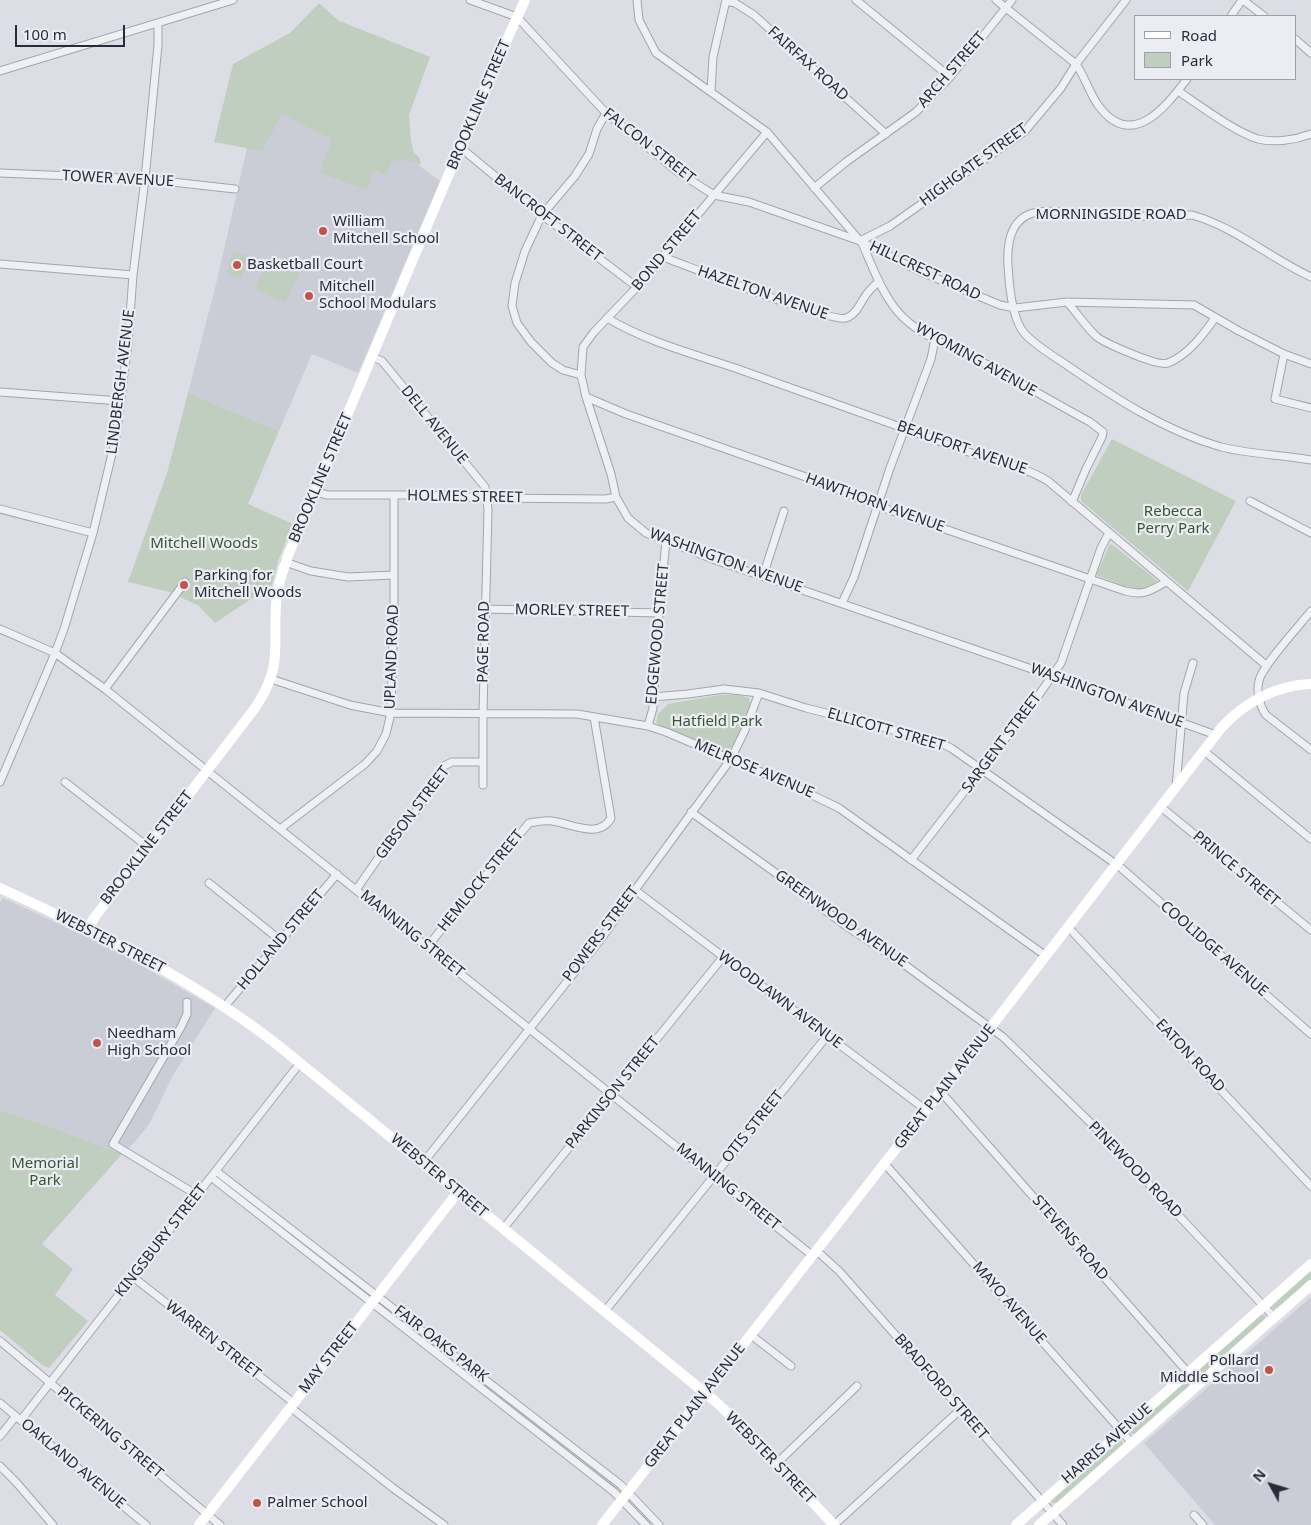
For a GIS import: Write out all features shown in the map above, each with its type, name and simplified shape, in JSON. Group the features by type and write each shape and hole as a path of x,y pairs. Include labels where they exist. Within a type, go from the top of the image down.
{"street":[{"path":"0,71 233,0"},
{"name":"FALCON STREET","path":"470,0 517,17 606,113 678,172 714,195 749,202 860,241"},
{"name":"BROOKLINE STREET","path":"88,928 254,708 271,679 276,652 277,596 285,562 525,0"},
{"name":"HILLCREST ROAD","path":"637,0 639,20 656,52 767,132 860,241 960,290 1000,305 1015,308 1067,302 1194,305 1284,354 1311,364"},
{"path":"711,91 713,57 726,0"},
{"name":"FAIRFAX ROAD","path":"726,0 735,3 754,15 886,134"},
{"path":"856,0 950,76"},
{"path":"996,0 1076,64 1083,74 1097,104 1108,116 1122,124 1136,125 1149,120 1158,113 1186,80"},
{"name":"ARCH STREET","path":"814,188 846,162 916,112 950,76 1012,0"},
{"name":"HIGHGATE STREET","path":"860,241 890,226 1025,130 1061,88 1076,64 1126,0"},
{"path":"1232,15 1243,0 1263,15"},
{"name":"LINDBERGH AVENUE","path":"0,782 55,653 93,533 116,437 145,179 158,45 158,24"},
{"path":"1296,41 1311,53"},
{"path":"1178,91 1240,131 1258,139 1283,141 1311,134"},
{"path":"582,375 563,370 552,363 531,342 517,323 512,306 514,283 525,251 542,215 575,176 589,154 597,129 606,113"},
{"name":"BOND STREET","path":"582,375 583,347 594,332 663,257 767,132"},
{"name":"BANCROFT STREET","path":"461,148 542,215 637,287"},
{"name":"TOWER AVENUE","path":"0,173 145,179 235,189"},
{"name":"MORNINGSIDE ROAD","path":"1311,277 1235,233 1192,214 1108,216 1060,212 1032,213 1025,216 1015,227 1008,241 1009,286 1018,323 1025,334 1037,344 1099,387 1144,414 1188,434 1222,447 1311,460"},
{"name":"WYOMING AVENUE","path":"860,241 879,281 899,313 911,324 935,339 986,364 1101,429 1103,432 1102,437 1072,502"},
{"name":"HAZELTON AVENUE","path":"663,257 776,299 834,318 845,318 853,314 866,294 879,281"},
{"path":"0,264 133,275"},
{"path":"1067,302 1098,337 1144,359 1164,364 1181,356 1204,333 1215,318"},
{"name":"BEAUFORT AVENUE","path":"607,318 622,327 670,346 906,428 966,451 1037,474 1048,481 1267,666"},
{"path":"842,603 854,576 890,468 931,359 935,339"},
{"path":"1284,354 1275,399 1311,408"},
{"name":"DELL AVENUE","path":"372,357 382,361 485,487 487,498"},
{"name":"WASHINGTON AVENUE","path":"582,375 586,397 611,474 616,497 628,518 646,533 1216,735"},
{"path":"0,392 120,401"},
{"name":"HAWTHORN AVENUE","path":"586,397 626,414 802,476 878,506 1135,594 1150,591 1166,582"},
{"name":"HOLMES STREET","path":"315,492 328,495 424,495 487,498 606,499 616,497"},
{"name":"UPLAND ROAD","path":"280,829 365,764 377,751 386,734 391,712 394,496"},
{"name":"PAGE ROAD","path":"483,785 487,498"},
{"path":"1250,501 1311,533"},
{"path":"0,509 93,533"},
{"path":"763,576 784,511"},
{"name":"SARGENT STREET","path":"911,860 982,770 1061,663 1101,548 1109,534"},
{"name":"EDGEWOOD STREET","path":"648,726 653,708 666,541"},
{"path":"285,562 311,571 348,577 394,575"},
{"path":"105,689 185,582"},
{"name":"MORLEY STREET","path":"485,610 659,613"},
{"path":"1311,611 1267,666 1258,682 1262,709 1266,715 1311,750"},
{"name":"MANNING STREET","path":"0,629 55,653 105,689 714,1176 815,1253"},
{"path":"1176,787 1182,724 1181,711 1193,663"},
{"name":"MELROSE AVENUE","path":"271,679 350,705 391,712 551,713 594,717 648,726 666,732 832,804 1046,956"},
{"name":"GREAT PLAIN AVENUE","path":"602,1525 941,1092 1216,735 1234,716 1260,698 1283,688 1311,684"},
{"name":"ELLICOTT STREET","path":"653,697 724,690 759,693 806,708 936,741 951,748 1116,864"},
{"name":"POWERS STREET","path":"423,1163 604,935 731,759 745,730 759,693"},
{"name":"HEMLOCK STREET","path":"427,947 529,823 552,821 579,829 598,828 608,824 611,818 594,717"},
{"path":"1204,751 1311,840"},
{"name":"GIBSON STREET","path":"356,890 379,856 420,806 444,766 452,762 483,762"},
{"path":"65,782 148,847"},
{"name":"PRINCE STREET","path":"1161,807 1311,930"},
{"name":"GREENWOOD AVENUE","path":"691,812 846,926 905,965 991,1027"},
{"name":"COOLIDGE AVENUE","path":"1116,864 1311,1034"},
{"name":"HOLLAND STREET","path":"225,1006 337,874"},
{"path":"209,883 280,940"},
{"name":"WEBSTER STREET","path":"0,888 88,928 158,966 225,1006 300,1062 706,1393 736,1421 834,1525"},
{"name":"WOODLAWN AVENUE","path":"635,890 926,1110"},
{"name":"EATON ROAD","path":"1068,927 1311,1186"},
{"name":"PARKINSON STREET","path":"504,1229 723,957"},
{"path":"187,1002 187,1014 181,1027 113,1144 197,1195"},
{"name":"PINEWOOD ROAD","path":"991,1027 1101,1133 1274,1317"},
{"name":"OTIS STREET","path":"605,1311 827,1036"},
{"name":"KINGSBURY STREET","path":"0,1436 51,1382 300,1062"},
{"name":"STEVENS ROAD","path":"941,1092 1198,1384"},
{"name":"MAYO AVENUE","path":"885,1164 1132,1443"},
{"name":"FAIR OAKS PARK","path":"213,1174 374,1300 492,1397 626,1495 646,1525"},
{"name":"MAY STREET","path":"199,1525 458,1192"},
{"name":"BRADFORD STREET","path":"815,1253 839,1271 1062,1525"},
{"name":"HARRIS AVENUE","path":"1016,1525 1311,1264"},
{"name":"WARREN STREET","path":"133,1277 393,1488 444,1525"},
{"name":"HARRIS AVENUE","path":"1039,1525 1311,1285"},
{"name":"FAIR OAKS PARK","path":"374,1300 498,1389 626,1495 659,1525"},
{"path":"751,1335 791,1366"},
{"name":"PICKERING STREET","path":"0,1341 220,1525"},
{"path":"776,1464 857,1386"},
{"path":"492,1397 498,1389"},
{"name":"OAKLAND AVENUE","path":"0,1403 146,1525"},
{"path":"834,1525 961,1409"},
{"path":"0,1466 53,1525"},
{"path":"1194,1515 1203,1525"}],"shaded area":[{"name":"William Mitchell School","path":"339,21 430,57 396,149 440,181 358,373 312,354 279,431 188,393 217,280 264,73"},
{"name":"Needham High School","path":"3,898 109,947 215,1008 172,1077 150,1123 135,1142 122,1154 0,1110 0,902"},
{"name":"Pollard Middle School","path":"1311,1297 1311,1525 1215,1525 1144,1443"}],"green space":[{"path":"319,3 339,21 430,57 409,115 414,153 419,157 421,163 419,165 409,161 392,161 386,175 374,170 367,190 320,173 332,139 282,114 262,151 214,142 233,64 290,33"},
{"name":"Basketball Court","path":"233,252 247,255 242,278 227,274"},
{"path":"269,258 300,273 285,303 255,288"},
{"name":"Mitchell Woods","path":"188,393 279,431 248,504 293,524 278,561 272,585 215,623 199,606 170,592 128,582 167,473"},
{"name":"Rebecca Perry Park","path":"1112,439 1236,501 1188,591 1081,501 1081,495"},
{"path":"1110,544 1158,581 1142,591 1096,575"},
{"name":"Hatfield Park","path":"720,695 739,695 749,698 751,704 738,739 734,745 723,752 661,727 656,722 658,714 668,704"},
{"name":"Memorial Park","path":"0,1110 122,1154 42,1244 73,1269 55,1295 88,1321 49,1368 42,1365 0,1330"},
{"path":"1311,1269 1311,1281 1279,1308 1273,1309 1272,1304"},
{"path":"382,1304 493,1390 489,1391 381,1306"},
{"path":"1261,1314 1265,1316 1265,1320 1200,1377 1196,1375 1196,1371"},
{"path":"1184,1381 1187,1381 1190,1386 1135,1434 1129,1431"},
{"path":"500,1395 620,1488 616,1490 499,1399"},
{"path":"1119,1439 1123,1442 1123,1445 1057,1503 1052,1503 1051,1500"}],"place":[{"name":"William Mitchell School","path":"323,231"},
{"name":"Basketball Court","path":"237,265"},
{"name":"Mitchell School Modulars","path":"309,296"},
{"name":"Parking for Mitchell Woods","path":"184,585"},
{"name":"Needham High School","path":"97,1043"},
{"name":"Pollard Middle School","path":"1269,1370"},
{"name":"Palmer School","path":"257,1503"}]}
